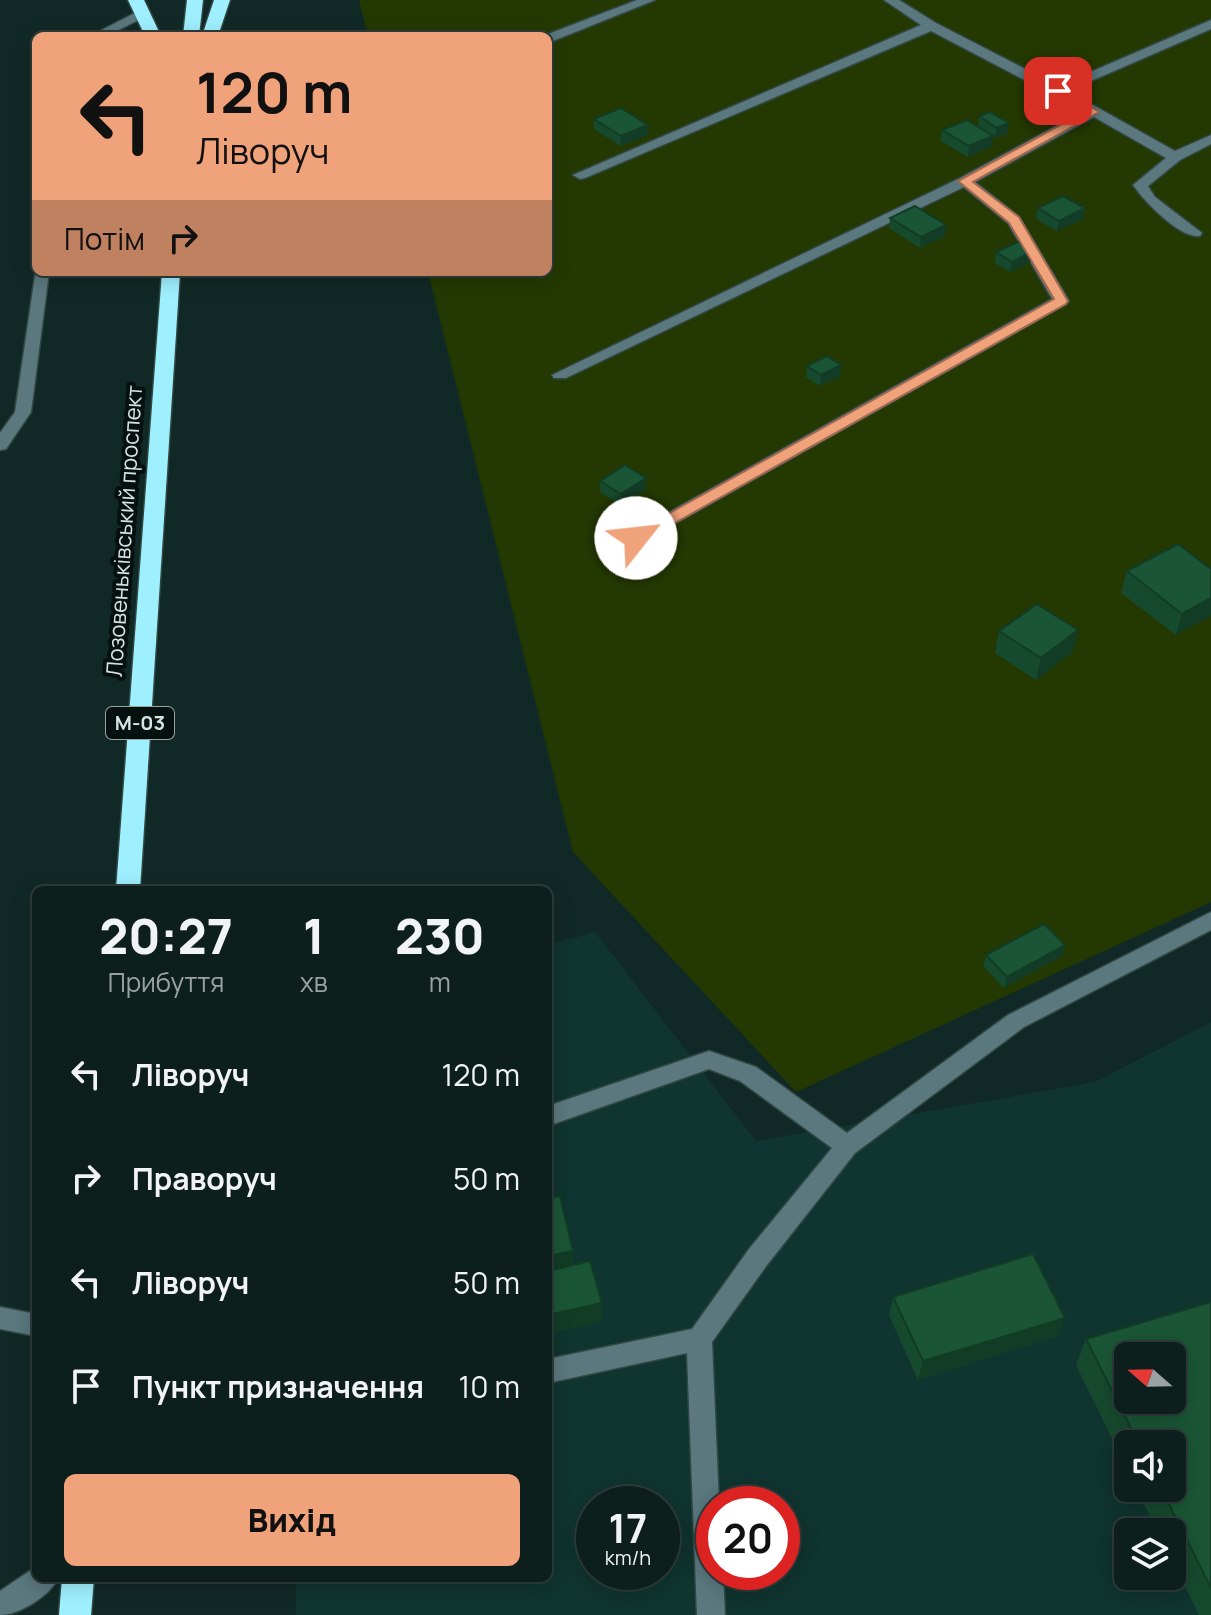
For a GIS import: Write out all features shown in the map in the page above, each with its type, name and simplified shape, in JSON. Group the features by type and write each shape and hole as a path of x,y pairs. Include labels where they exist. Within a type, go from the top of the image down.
{"highway":[{"path":"191,32 195,0"},
{"path":"211,32 222,0"},
{"path":"140,7 151,32"},
{"name":"Лозовеньківський проспект","path":"128,886 171,276"},
{"path":"75,1615 78,1582"}],"street":[{"path":"552,36 649,0"},
{"path":"890,0 931,26 1058,91 1175,157"},
{"path":"102,32 140,7"},
{"path":"1058,91 1211,24"},
{"path":"580,175 931,26"},
{"path":"560,375 965,181 1093,112"},
{"path":"1195,233 1150,200 1140,185 1175,157 1211,139"},
{"path":"636,538 1061,301 1014,220 965,181"},
{"path":"0,445 23,412 40,276"},
{"path":"711,1615 699,1339 758,1257 847,1146 1016,1021 1211,920"},
{"path":"552,1115 709,1060 748,1074 847,1146"},
{"path":"0,1318 32,1324"},
{"path":"552,1370 699,1339"},
{"path":"0,1607 38,1582"}],"shaded area":[{"path":"595,932 756,1141 1095,1082 1211,1022 1211,1615 296,1615 296,1582 552,1582 552,944"}],"green space":[{"path":"359,0 1211,0 1211,902 796,1092 573,852 429,276 552,276 552,32 367,32"}],"building":[{"path":"621,108 648,125 621,136 594,119"},
{"path":"990,112 1009,123 997,128 979,116"},
{"path":"967,120 993,136 969,146 942,130"},
{"path":"1063,196 1085,208 1059,221 1038,208"},
{"path":"915,206 946,225 921,237 890,218"},
{"path":"1020,241 1035,250 1012,262 996,252"},
{"path":"827,356 841,365 821,375 807,366"},
{"path":"625,465 646,478 621,494 600,481"},
{"path":"1178,544 1211,569 1211,598 1182,614 1127,571"},
{"path":"1037,604 1078,630 1041,658 999,631"},
{"path":"1044,924 1065,945 1007,977 986,955"},
{"path":"560,1196 573,1251 552,1255 552,1197"},
{"path":"1033,1254 1065,1318 923,1361 893,1297"},
{"path":"590,1261 602,1303 552,1314 552,1270"},
{"path":"1211,1302 1211,1588 1186,1538 1186,1518 1176,1518 1168,1502 1186,1502 1186,1430 1132,1430 1124,1414 1186,1414 1186,1342 1114,1342 1114,1394 1086,1339"}],"route":[{"path":"636,538 1061,301 1014,220 965,181 1093,112 1058,91"}]}
